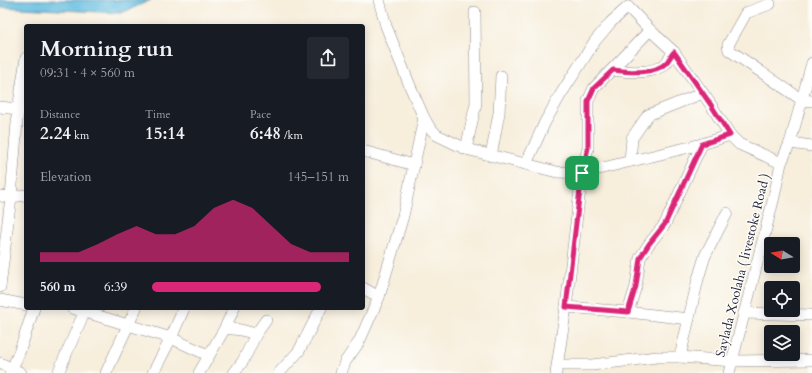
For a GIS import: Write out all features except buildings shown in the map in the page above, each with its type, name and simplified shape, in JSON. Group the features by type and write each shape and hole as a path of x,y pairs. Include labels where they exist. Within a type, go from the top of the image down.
{"street":[{"path":"379,0 386,26 424,118 430,128 437,135 466,149 557,172 582,173 702,144 730,135"},
{"path":"526,164 545,122 561,94 595,41 628,3 650,30 674,52 730,135 739,144 780,163"},
{"path":"770,4 746,13 728,45 729,50 807,101"},
{"path":"466,149 476,104 475,12"},
{"path":"650,30 594,88 588,101 588,148 582,173 557,369 680,356 733,361 812,360"},
{"path":"613,70 630,72 651,70 666,63 674,52"},
{"name":"Saylada Xoolaha ( livestoke Road )","path":"729,373 774,197 780,163 807,101 812,63"},
{"path":"491,156 499,113 501,76"},
{"path":"0,287 5,196 22,110 24,84"},
{"path":"630,161 632,138 648,115 703,93"},
{"path":"0,107 22,110"},
{"path":"341,373 345,362 359,342 379,297 402,216 424,118"},
{"path":"790,143 812,146"},
{"path":"628,312 636,286 640,258 665,224 702,144"},
{"path":"365,152 414,165"},
{"path":"5,196 24,195"},
{"path":"680,356 698,279 705,256 727,213"},
{"path":"365,289 379,297"},
{"path":"0,300 24,305"},
{"path":"566,307 689,319"},
{"path":"0,363 15,371 33,310"},
{"path":"58,373 85,310 171,338 208,355"},
{"path":"106,373 135,310"},
{"path":"153,373 183,310"},
{"path":"203,372 208,355 225,328 233,310"},
{"path":"279,373 299,351 320,310"},
{"path":"744,313 812,315"},
{"path":"234,373 244,361 256,334 266,320"},
{"path":"225,328 256,334"}],"water":[{"path":"0,0 151,0 121,13 1,7"}],"route":[{"path":"674,52 730,135 702,144 665,224 640,258 636,286 628,312 566,307 582,173 588,148 588,101 594,88 613,70 630,72 651,70 666,63 674,52"}]}
